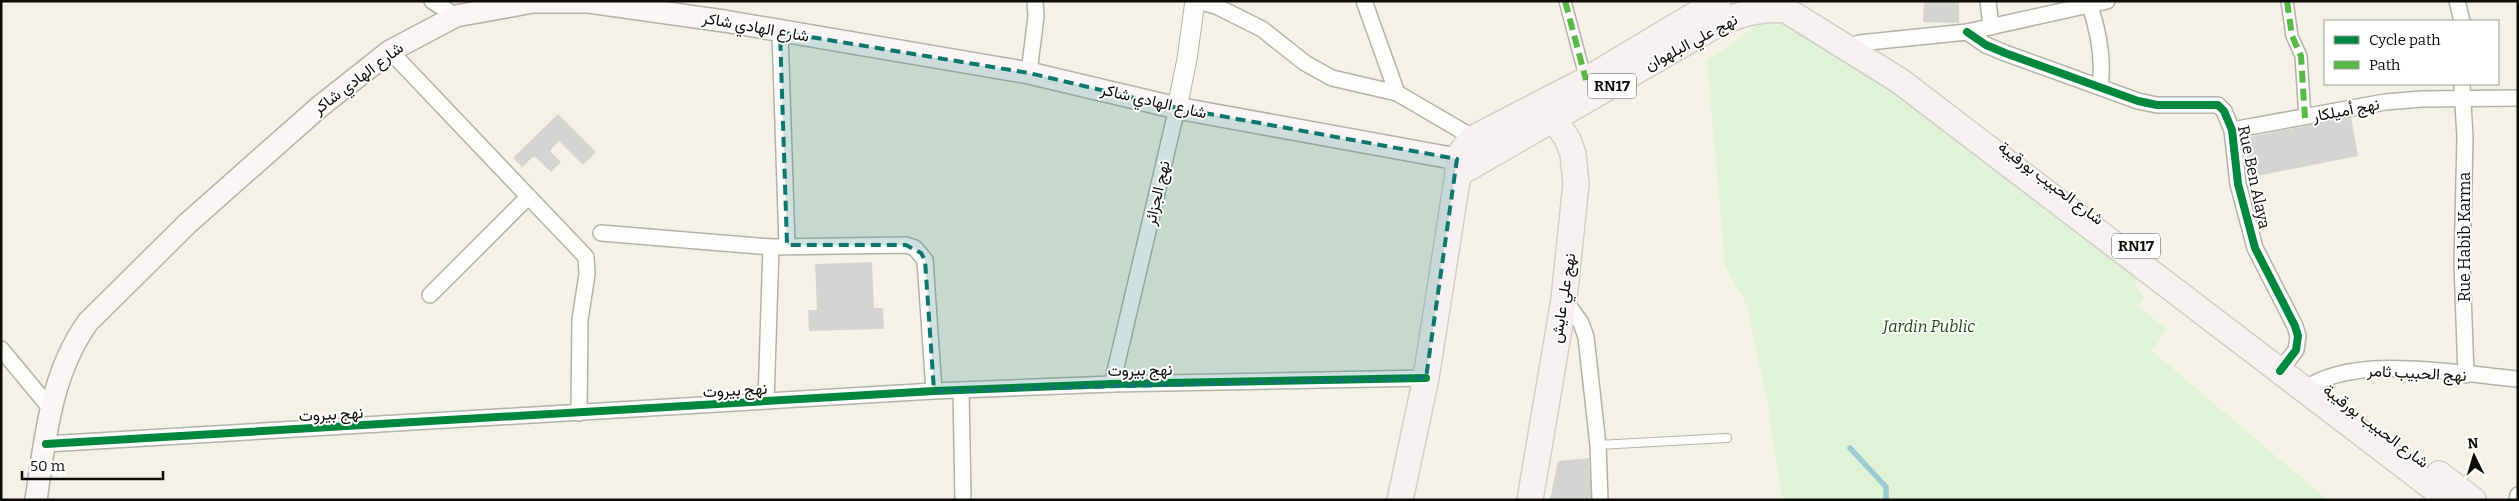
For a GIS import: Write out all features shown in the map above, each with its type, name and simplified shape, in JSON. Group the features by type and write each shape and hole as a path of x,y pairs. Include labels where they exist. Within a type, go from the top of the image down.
{"main road":[{"name":"نهج علي البلهوان","path":"1400,500 1426,378 1463,166 1461,151 1474,138 1548,111 1586,80 1718,1"},
{"name":"شارع الهادي شاكر","path":"36,500 51,409 66,359 76,339 88,322 188,223 318,108 390,51 456,16 533,2 590,2 724,21 1029,73 1177,108 1463,166"},
{"name":"نهج علي البلهوان","path":"1463,166 1548,111 1721,22 1777,4"},
{"name":"شارع الحبيب بورقيبة","path":"1777,4 1855,47 2285,365 2449,500"},
{"name":"نهج علي عايش","path":"1530,500 1564,299 1576,184 1573,154 1568,140 1548,111"},
{"name":"شارع الحبيب بورقيبة","path":"2310,385 2473,500"}],"street":[{"path":"432,1 456,16"},
{"path":"1029,73 1036,16 1034,1"},
{"path":"1196,1 1216,6 1262,29 1305,63 1332,78 1397,93 1474,138"},
{"name":"نهج الجزائر","path":"1112,384 1177,108 1196,1"},
{"path":"1364,1 1397,93"},
{"path":"1565,1 1586,80"},
{"path":"1988,1 1991,27"},
{"path":"1855,47 1967,32 2107,1"},
{"path":"2287,1 2292,36 2301,56 2305,118"},
{"path":"2457,1 2462,20"},
{"path":"2090,6 2099,34 2102,57 2100,87"},
{"path":"780,32 787,245"},
{"name":"Rue Ben Alaya","path":"1967,32 1986,45 2138,101 2157,105 2218,105 2224,111 2232,130 2238,184 2255,248 2295,326 2297,344 2285,365"},
{"path":"390,51 527,198 586,257 587,274 580,320 580,413"},
{"name":"نهج أميلكار","path":"2232,130 2378,103 2422,99 2462,91 2518,98"},
{"name":"Rue Habib Karma","path":"2462,91 2465,138 2462,264 2466,375"},
{"path":"430,295 527,198"},
{"path":"600,234 771,247 787,245 906,245 915,248 925,260 934,391"},
{"path":"766,402 771,247"},
{"path":"1564,299 1581,323 1586,337 1598,445 1600,500"},
{"path":"1,349 51,409"},
{"name":"نهج الحبيب ثامر","path":"2310,385 2363,368 2518,379"},
{"name":"نهج بيروت","path":"46,444 934,391 1112,384 1426,378"},
{"path":"961,390 963,500"},
{"path":"2517,500 2518,495"}],"lane":[{"path":"1598,445 1727,438"}],"highlighted area":[{"path":"780,32 1029,73 1177,108 1457,159 1426,378 934,391 925,260 921,253 906,245 787,245"}],"green space":[{"name":"Jardin Public","path":"1768,18 1807,30 1929,107 2137,269 2136,287 2144,298 2138,306 2167,329 2152,351 2328,500 1782,500 1768,406 1747,305 1725,266 1707,60"}],"building":[{"path":"1924,1 1959,1 1959,23 1923,22"},
{"path":"558,114 596,152 583,165 559,141 550,151 561,162 551,172 534,156 522,167 513,158"},
{"path":"2351,117 2358,156 2251,177 2243,138"},
{"path":"872,262 874,308 883,308 884,329 809,331 808,310 817,310 815,264"},
{"path":"1589,458 1590,474 1599,473 1599,500 1550,500 1558,461"}],"waterway":[{"path":"1850,448 1886,487 1886,500"}],"marked path":[{"path":"1565,1 1586,80"},
{"path":"2287,1 2292,36 2301,56 2305,118"}],"cycle path":[{"path":"1967,32 1986,45 2005,53 2138,101 2157,105 2218,105 2224,111 2232,130 2238,184 2255,248 2295,326 2298,336 2296,350 2280,371"},
{"path":"46,444 934,391 1112,384 1426,378"}]}
